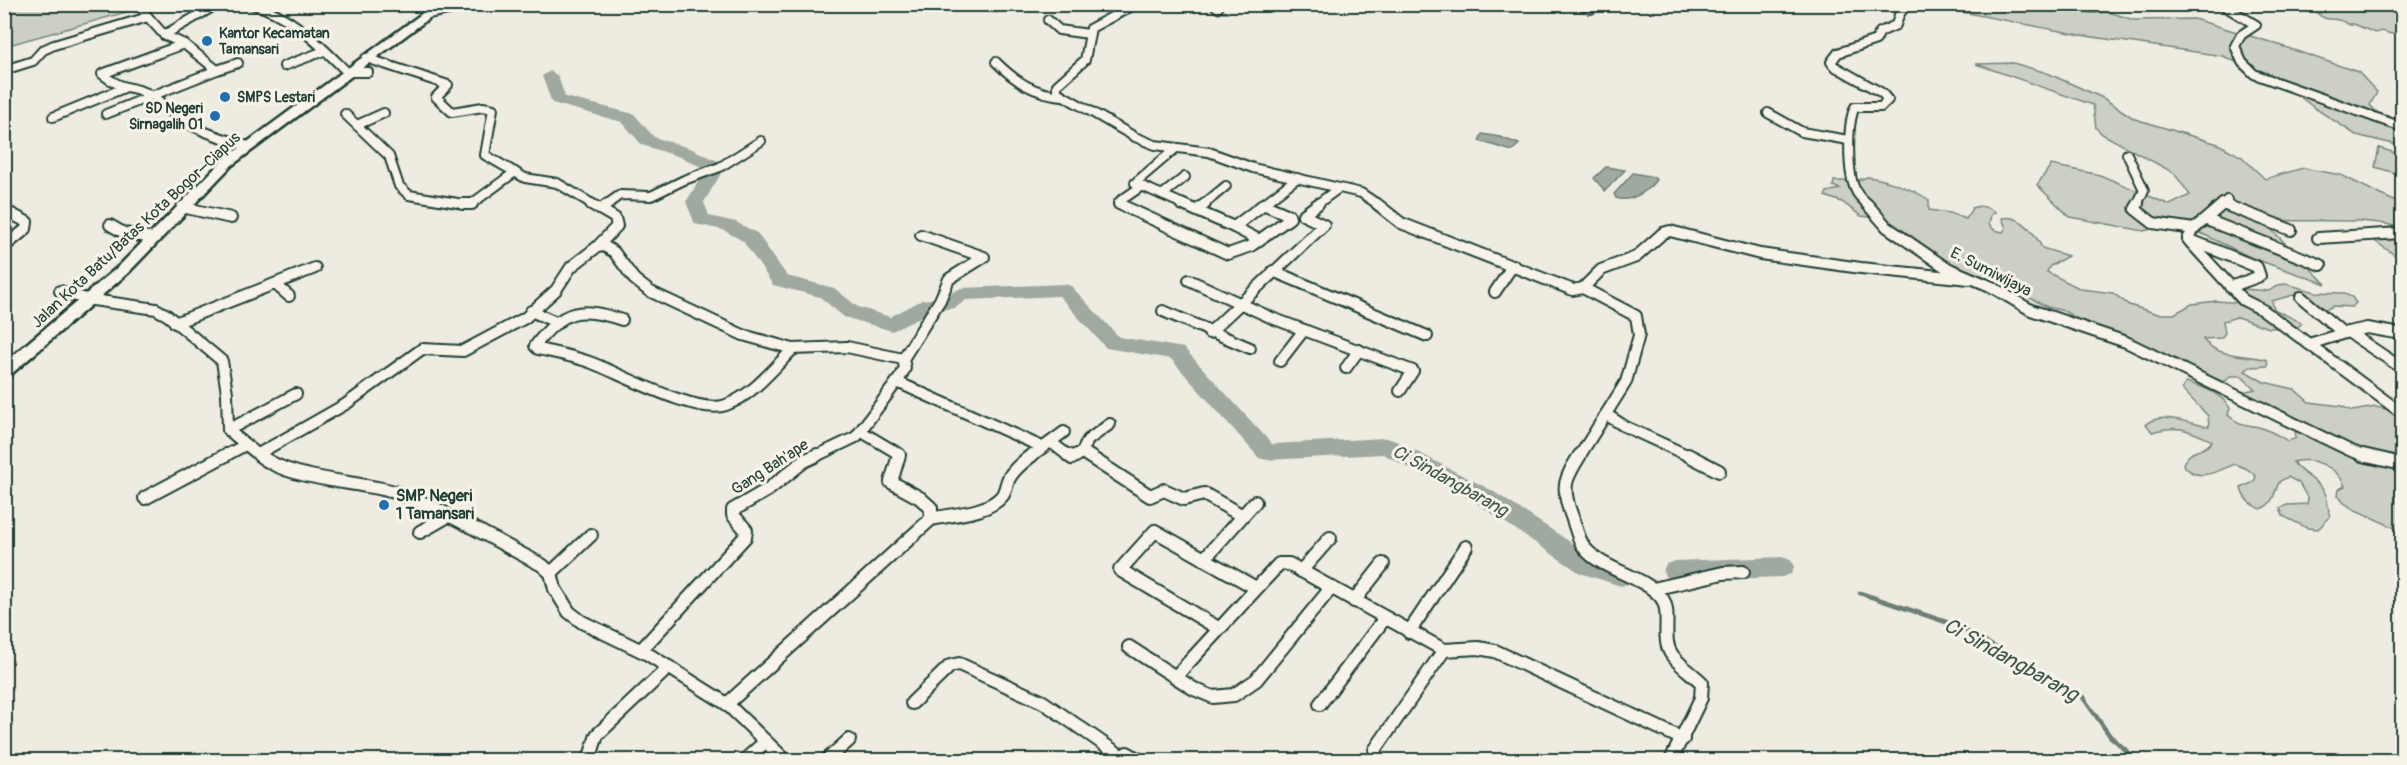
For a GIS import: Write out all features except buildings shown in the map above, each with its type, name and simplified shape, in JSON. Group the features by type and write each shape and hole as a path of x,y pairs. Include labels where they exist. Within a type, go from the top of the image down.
{"main road":[{"name":"Jalan Kota Batu/Batas Kota Bogor–Ciapus","path":"4,372 91,299 227,163 429,9"}],"street":[{"path":"164,35 218,4"},
{"path":"250,4 263,7 290,21 348,72 368,72"},
{"path":"429,9 477,4"},
{"path":"1136,4 1096,24 1089,34 1088,53 1083,63 1055,87 1057,92 1135,137 1155,145 1202,151 1245,166 1371,197 1401,223 1573,290 1583,288 1601,270 1636,257 1663,233 1670,231 1760,254 1861,268 1969,279"},
{"path":"1580,4 1591,9"},
{"name":"E. Sumiwijaya","path":"1907,4 1899,15 1896,25 1880,32 1876,40 1838,53 1832,60 1834,66 1882,93 1888,100 1881,107 1855,107 1851,115 1848,140 1855,190 1887,227 1921,251 1969,279 1990,286 2031,310 2154,355 2349,450 2372,458 2403,464"},
{"path":"2063,5 2117,4"},
{"path":"2221,4 2256,25 2241,35 2235,45 2240,59 2254,74 2403,127"},
{"path":"140,6 164,35 184,44 217,70"},
{"path":"4,70 33,61 43,50 54,45 148,17"},
{"path":"1048,20 1059,30 1089,34"},
{"path":"184,44 101,73 114,85 153,95 171,112 214,136 248,146"},
{"path":"284,66 324,51"},
{"path":"258,454 346,404 422,349 464,351 525,318 556,290 571,267 597,247 618,223 615,218 557,183 529,179 485,155 493,109 483,107 452,112 436,97 448,85 366,58"},
{"path":"996,62 1008,75 1032,90 1046,95 1063,96"},
{"path":"106,114 238,63"},
{"path":"53,117 124,88"},
{"path":"1768,112 1802,132 1848,140"},
{"path":"357,125 384,113"},
{"path":"345,114 389,156 399,186 411,196 470,205 515,172"},
{"path":"601,209 620,195 651,196 717,168 761,141"},
{"path":"1175,149 1135,181 1259,240"},
{"path":"2127,154 2144,190 2135,209 2153,223 2194,229"},
{"path":"1162,195 1185,177"},
{"path":"1234,227 1297,178"},
{"path":"1142,186 1119,204 1228,254 1239,254 1273,233 1290,218 1289,215 1263,204"},
{"path":"1197,210 1226,186"},
{"path":"1209,333 1324,225 1304,215 1339,188"},
{"path":"2188,239 2194,229 2225,202 2291,230"},
{"path":"182,207 231,218"},
{"path":"4,210 27,222 26,229 4,247"},
{"path":"2207,220 2322,265"},
{"path":"110,225 124,233 153,238"},
{"path":"2318,238 2403,233"},
{"path":"921,236 984,257 949,279 941,300 903,359 904,368 897,382 862,432 899,454 899,460 890,477 891,482 920,498 931,508 931,519"},
{"path":"2188,239 2243,300 2263,310 2403,413"},
{"path":"2188,239 2257,267 2260,276 2230,287"},
{"path":"597,247 602,246 612,250 636,282 649,291 743,335 793,349 847,347 903,359"},
{"path":"1496,292 1513,265"},
{"path":"175,323 315,268"},
{"path":"1273,271 1427,336"},
{"path":"1189,280 1304,330 1413,371 1400,391"},
{"path":"274,284 289,296"},
{"path":"1583,288 1636,316 1639,335 1630,371 1607,415 1566,478 1566,499 1582,544 1590,554 1653,589 1661,597 1665,604 1666,636 1671,654 1702,683 1701,698 1671,760"},
{"path":"60,291 91,299 156,309 167,315 222,361 227,393 228,430 269,463 291,471 367,484 411,497 529,557 551,573 555,590 569,612 582,622 641,650 727,704 785,760"},
{"path":"2301,297 2345,333 2403,368"},
{"path":"622,320 583,310 569,315 558,323 535,346 538,349 584,360 650,388 716,408 724,407 741,398 793,349"},
{"path":"531,311 558,323"},
{"path":"1163,311 1209,333 1250,348"},
{"path":"2309,344 2367,328 2403,334"},
{"path":"1280,361 1304,330"},
{"path":"1346,368 1359,350"},
{"path":"897,382 1047,445 1072,458 1082,452 1088,440 1110,423"},
{"path":"228,430 296,394"},
{"path":"1607,415 1624,426 1671,446 1719,471"},
{"name":"Gang Bah'ape","path":"641,650 733,553 745,537 746,530 733,516 733,510 769,489 804,461 841,446 862,432"},
{"path":"727,704 931,519 956,511 982,508 1002,496 1011,476 1064,432"},
{"path":"145,498 245,445"},
{"path":"1082,452 1150,496 1164,490 1184,500 1207,495 1241,515"},
{"path":"1204,559 1255,502"},
{"path":"420,532 447,516"},
{"path":"1218,628 1120,570 1155,531 1256,588"},
{"path":"551,573 591,535"},
{"path":"1301,571 1330,538"},
{"path":"1409,632 1466,547"},
{"path":"1177,675 1218,628 1280,564 1289,564 1444,650 1478,648 1495,651 1683,739"},
{"path":"1354,601 1383,564"},
{"path":"1653,589 1723,573 1743,572"},
{"path":"1129,647 1177,675 1194,689 1214,698 1234,695 1256,680 1331,588"},
{"path":"1320,704 1385,618"},
{"path":"1375,750 1444,650"},
{"path":"912,703 950,666 959,664 1043,702 1118,758 1127,753 1139,760"},
{"path":"589,760 597,735 669,667"},
{"path":"827,760 849,740"},
{"path":"745,760 765,742"}],"shaded area":[{"path":"5,5 142,5 141,8 5,46"},
{"path":"1926,5 1994,5 2003,9 2011,5 2035,5 2092,13 2109,12 2134,20 2194,19 2358,72 2377,92 2370,105 2394,130 2402,131 2402,146 2356,135 2280,82 2223,56 2086,36"},
{"path":"2327,5 2402,5 2402,34 2382,31 2375,33 2354,24 2325,18 2317,13 2326,12 2317,7 2327,7"},
{"path":"2013,63 2047,73 2103,98 2135,119 2218,144 2242,157 2265,179 2303,168 2341,175 2402,205 2402,260 2362,232 2396,226 2379,223 2261,219 2326,284 2252,258 2178,222 2144,231 2070,217 2037,185 2051,165 2100,175 2170,205 2190,195 2174,173 2102,134 2096,128 2093,105 1976,64"},
{"path":"1482,134 1500,137 1519,144 1512,151 1479,141"},
{"path":"2379,148 2402,155 2402,175 2375,167"},
{"path":"1606,167 1625,170 1605,191 1594,178"},
{"path":"1633,173 1654,177 1656,180 1648,189 1632,198 1616,198 1614,194"},
{"path":"1867,177 1891,182 1915,192 1929,200 1929,210 1950,213 1966,219 1972,208 1986,207 1995,212 1991,215 1989,224 1994,230 2003,232 2006,228 2002,218 2015,219 2027,226 2042,248 2068,256 2050,266 2047,272 2081,289 2113,293 2129,305 2158,314 2174,314 2192,304 2216,301 2243,303 2241,293 2243,289 2269,291 2278,285 2286,284 2316,292 2342,293 2352,297 2356,303 2352,307 2333,306 2327,309 2318,308 2303,297 2293,295 2272,301 2274,309 2302,323 2298,327 2269,328 2237,317 2223,321 2225,333 2221,338 2203,339 2208,345 2224,352 2267,360 2268,366 2250,367 2245,371 2264,382 2294,389 2309,402 2341,406 2352,411 2376,407 2402,412 2402,496 2395,500 2402,508 2402,531 2353,509 2343,502 2338,495 2339,489 2345,486 2341,479 2330,468 2316,462 2293,462 2325,493 2330,517 2318,529 2307,528 2283,516 2280,508 2287,505 2307,504 2308,499 2299,483 2288,477 2280,481 2272,500 2261,509 2248,501 2242,492 2241,488 2254,482 2256,476 2247,469 2235,464 2201,475 2188,470 2183,464 2186,459 2212,441 2183,429 2169,428 2152,432 2146,424 2153,420 2168,418 2209,427 2208,416 2182,389 2186,382 2217,395 2230,408 2228,415 2242,424 2265,429 2288,441 2296,438 2294,423 2234,394 2255,389 2241,376 2230,376 2226,381 2218,383 2080,321 2064,311 2047,307 2022,294 2012,292 2008,294 1990,286 1980,288 1879,218 1861,216 1842,202 1825,196 1827,192 1840,189 1833,186 1834,181 1856,181"}],"waterway":[{"name":"Ci Sindangbarang","path":"550,76 558,100 628,118 648,141 686,153 716,167 695,202 701,220 729,226 750,237 780,281 827,292 851,312 892,324 929,305 948,303 961,294 1064,290 1113,343 1177,353 1267,452 1386,446 1483,496 1588,566 1621,576"},
{"name":"Ci Sindangbarang","path":"1675,571 1782,567"},
{"name":"Ci Sindangbarang","path":"1860,593 1955,625 2082,696 2110,736 2137,760"}],"place":[{"name":"Kantor Kecamatan Tamansari","path":"207,41"},
{"name":"SMPS Lestari","path":"225,97"},
{"name":"SD Negeri Sirnagalih 01","path":"215,116"},
{"name":"SMP Negeri 1 Tamansari","path":"384,505"}]}
